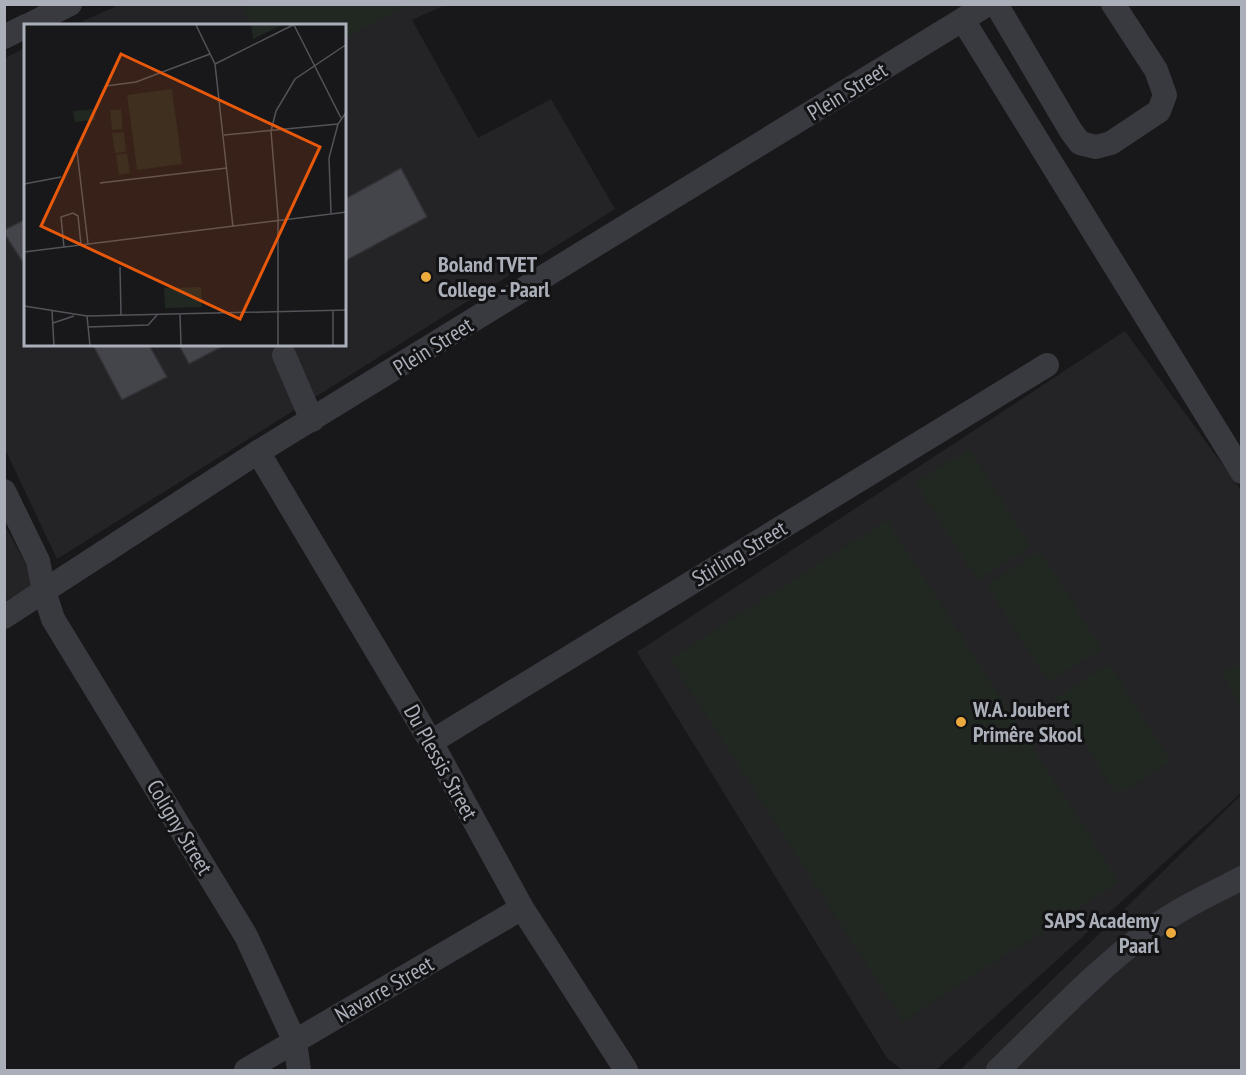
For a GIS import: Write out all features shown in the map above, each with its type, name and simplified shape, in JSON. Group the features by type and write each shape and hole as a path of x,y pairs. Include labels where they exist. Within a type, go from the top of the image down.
{"street":[{"path":"30,24 70,4"},
{"name":"Plein Street","path":"4,617 258,452 988,4"},
{"path":"996,4 1071,131 1080,143 1096,147 1111,143 1159,111 1165,94 1156,70 1113,4"},
{"path":"963,20 1242,472"},
{"path":"4,37 24,27"},
{"path":"284,355 312,420"},
{"name":"Stirling Street","path":"431,742 1047,365"},
{"name":"Du Plessis Street","path":"258,452 431,742 522,908 626,1071"},
{"name":"Coligny Street","path":"4,491 38,561 53,619 246,936 295,1042 299,1071"},
{"path":"998,1071 1105,967 1151,929 1196,901 1242,878"},
{"name":"Navarre Street","path":"246,1071 522,908"}],"shaded area":[{"name":"Boland TVET College - Paarl","path":"119,5 445,5 412,20 478,138 551,99 615,209 57,559 5,449 5,58 24,48 24,346 346,346 346,24 76,24"},
{"path":"242,5 406,5 346,37 346,24 252,24"},
{"name":"W.A. Joubert Primêre Skool","path":"1125,331 1241,490 1241,793 936,1070 902,1070 887,1058 637,652"},
{"path":"969,449 1031,547 977,580 916,483"},
{"path":"887,520 1119,882 903,1021 670,659"},
{"path":"4,524 36,583 5,601 4,601"},
{"path":"1040,551 1102,649 1048,682 987,585"},
{"path":"1241,663 1241,707 1222,674"},
{"path":"1109,664 1171,761 1117,795 1056,698"},
{"name":"SAPS Academy Paarl","path":"1241,795 1241,1070 960,1070"}],"building":[{"path":"401,168 427,217 346,260 346,198"},
{"path":"24,220 24,260 22,261 4,230"},
{"path":"94,346 150,346 167,377 122,400"},
{"path":"180,346 223,346 189,364"}],"place":[{"name":"Boland TVET College - Paarl","path":"426,277"},
{"name":"W.A. Joubert Primêre Skool","path":"961,722"},
{"name":"SAPS Academy Paarl","path":"1171,933"}]}
